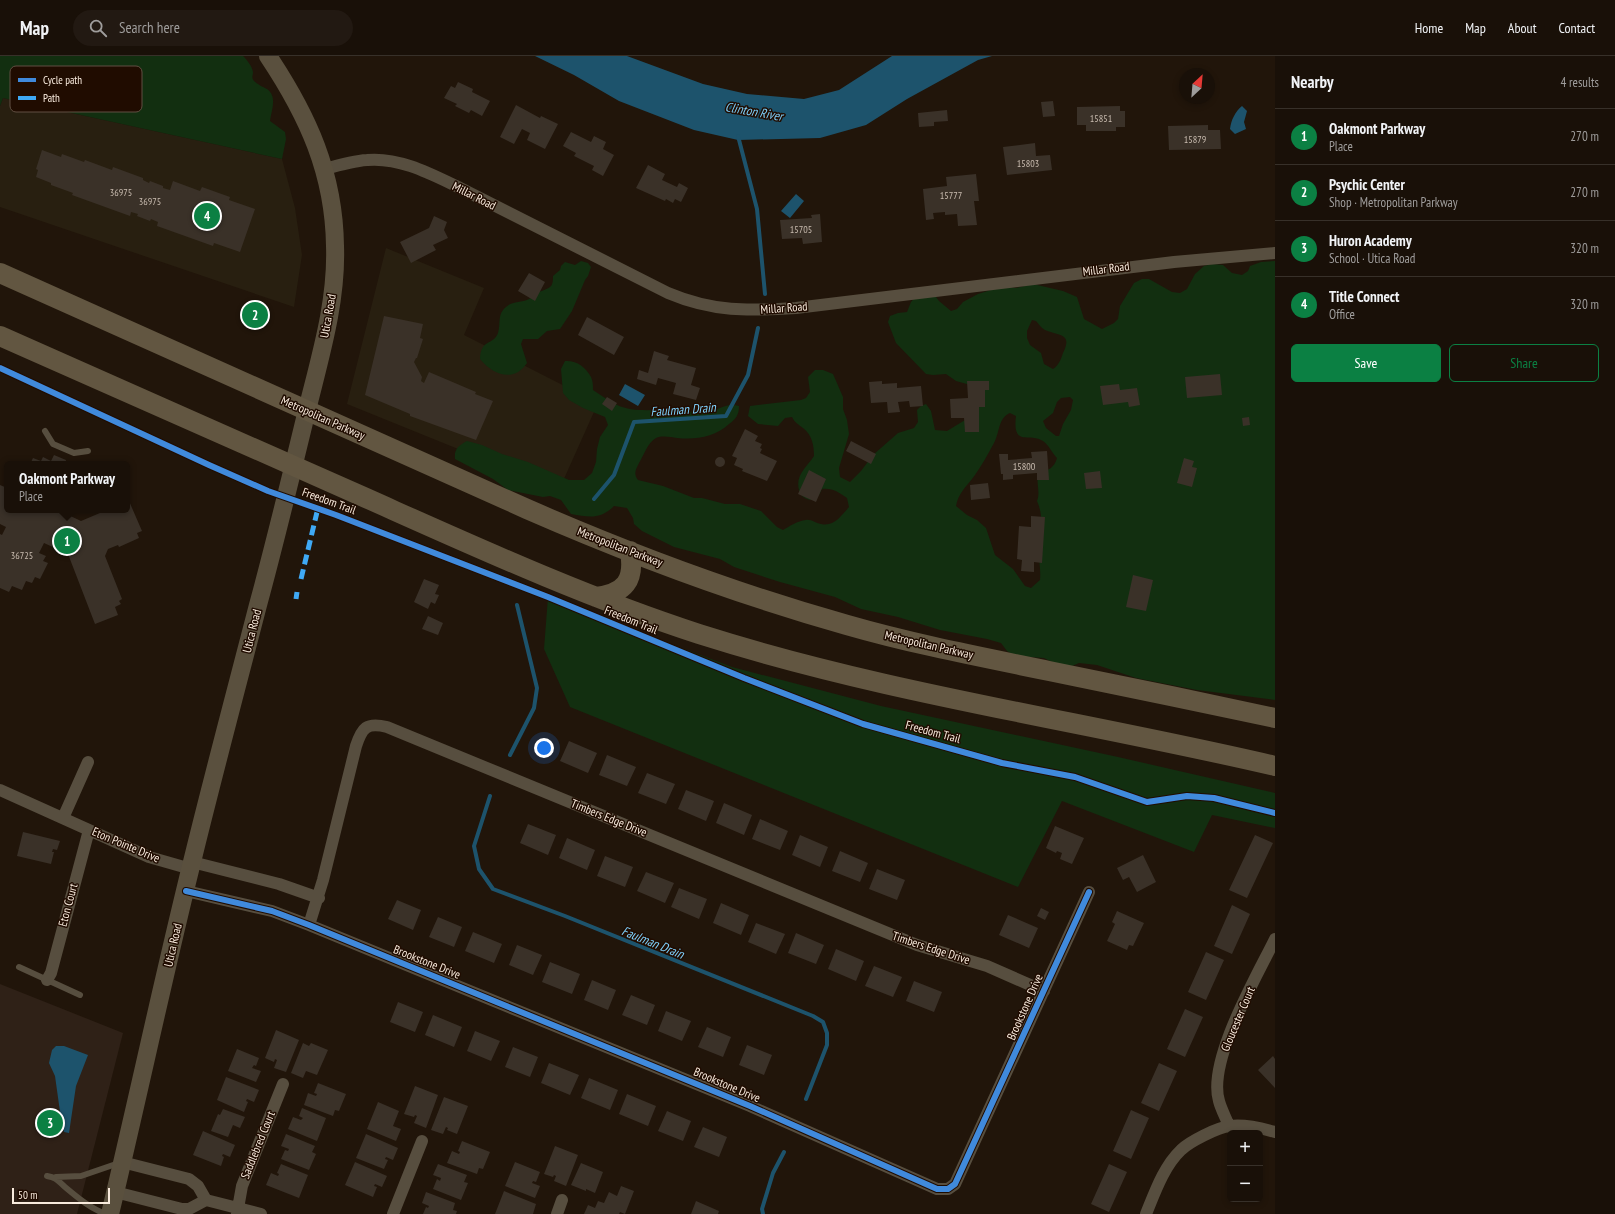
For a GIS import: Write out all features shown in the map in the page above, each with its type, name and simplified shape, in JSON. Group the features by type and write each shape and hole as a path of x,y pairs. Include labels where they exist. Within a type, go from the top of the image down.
{"main road":[{"name":"Utica Road","path":"110,1214 191,866 294,466 328,322 334,279 336,247 334,216 325,169 300,106 268,56"},
{"name":"Metropolitan Parkway","path":"3,276 540,515 686,573 764,600 891,637 942,649 1162,693 1275,718"},
{"path":"0,336 516,564 596,597 699,634 859,678 959,700 1222,753 1275,766"},
{"path":"596,597 610,595 619,591 625,585 630,577 630,551"}],"street":[{"name":"Millar Road","path":"325,169 345,163 368,160 387,161 430,174 668,293 688,301 712,307 734,310 796,308 1143,265 1275,253"},
{"name":"Timbers Edge Drive","path":"309,925 319,898 356,746 360,734 367,726 376,724 394,730 917,945 986,966 1044,991"},
{"path":"63,818 88,762"},
{"name":"Eton Pointe Drive","path":"0,790 149,856 191,866"},
{"name":"Eton Court","path":"48,980 89,830"},
{"path":"191,866 279,884 319,898"},
{"name":"Brookstone Drive","path":"186,891 272,911 309,925 750,1106 937,1189 948,1189 955,1184 1089,892"},
{"name":"Gloucester Court","path":"1229,1126 1219,1100 1218,1089 1219,1070 1223,1053 1230,1033 1275,939"},
{"name":"Saddlebred Court","path":"237,1211 242,1186 283,1084"},
{"path":"1146,1214 1155,1191 1169,1165 1181,1150 1196,1140 1229,1126 1253,1127 1275,1132"},
{"path":"393,1214 422,1141"},
{"path":"122,1162 189,1179 198,1186 206,1200 237,1211 261,1214"},
{"path":"115,1192 182,1209 189,1209 206,1200"},
{"path":"557,1214 562,1200"}],"lane":[{"path":"45,431 53,444 74,453 88,450"},
{"path":"19,967 80,995"},
{"path":"47,1176 56,1178 81,1176 122,1162"},
{"path":"56,1178 88,1205 97,1211 106,1214"}],"shaded area":[{"path":"3,98 10,100 10,112 67,112 282,159 295,208 302,255 294,307 0,207 0,106"},
{"path":"386,248 484,288 464,335 598,403 559,490 347,404"},
{"path":"0,984 123,1033 77,1214 0,1214"}],"green space":[{"path":"0,56 243,56 252,68 252,77 254,81 270,92 273,104 270,121 285,132 286,139 282,159 67,112 142,112 142,66 10,66 10,100 3,98 0,106"},
{"path":"581,261 588,263 591,267 572,311 560,329 547,331 538,339 523,339 521,344 527,363 516,373 510,375 497,373 485,365 480,359 481,352 485,345 496,337 499,330 500,316 503,310 508,305 529,299 552,285 553,276 560,270 561,266 565,262 575,265"},
{"path":"1275,261 1275,700 1197,690 1136,678 1097,665 1079,663 1072,666 1056,664 1044,658 1015,656 1007,651 1001,643 940,630 898,617 861,609 835,597 780,582 734,567 720,559 674,547 642,531 634,524 633,518 627,508 614,506 604,514 594,516 571,514 561,500 550,496 543,497 508,490 493,479 455,459 457,448 467,441 528,462 569,480 584,480 592,473 596,462 600,437 608,425 605,417 583,408 569,400 563,393 561,369 565,361 569,361 577,363 589,373 592,379 593,390 614,403 630,409 702,412 730,405 739,406 738,414 734,420 718,432 711,435 684,439 666,436 653,440 646,449 636,469 635,474 638,480 663,486 694,498 702,498 725,504 740,504 761,511 777,527 783,530 806,520 821,524 830,524 837,520 849,507 847,498 838,492 829,489 822,489 819,495 810,500 804,498 800,494 799,490 798,485 800,476 814,456 813,444 809,434 795,422 792,417 785,418 778,426 758,424 748,416 750,406 801,400 806,398 810,392 808,377 815,370 823,370 833,374 843,397 843,409 847,420 849,434 839,468 840,477 850,482 861,471 873,455 898,433 914,428 918,422 917,410 921,406 926,404 931,411 935,430 947,431 975,414 981,404 974,386 956,381 946,374 926,374 896,343 888,322 890,316 907,312 911,302 919,293 936,297 951,311 957,309 963,302 978,294 1004,286 1016,288 1033,284 1063,291 1077,297 1084,319 1102,329 1114,323 1118,319 1120,306 1134,283 1142,279 1149,279 1172,292 1180,293 1187,289 1195,274 1204,266 1212,264 1223,265 1232,273 1242,275 1248,271 1250,266 1261,262","holes":["1032,320 1036,321 1045,330 1063,336 1065,339 1066,347 1058,364 1053,369 1044,364 1041,353 1030,345 1027,338 1027,331","1070,397 1073,400 1071,410 1063,424 1059,436 1056,436 1046,428 1043,421 1053,413 1057,402 1061,398","1010,413 1016,416 1015,426 1019,436 1043,441 1057,458 1053,466 1048,470 1039,473 1038,476 1037,501 1041,514 1039,554 1040,580 1031,588 1025,586 1013,569 995,555 986,528 956,506 961,493 983,463 996,439 1001,422 1006,415"]},
{"path":"548,597 732,667 881,706 1118,757 1275,793 1275,828 1212,815 1194,852 1062,801 1018,887 570,707 544,649"}],"water":[{"name":"Clinton River","path":"535,56 627,56 703,84 747,94 804,99 839,90 892,56 992,56 978,60 907,99 866,125 820,138 738,140 694,130 619,101 574,75"},
{"path":"1242,106 1247,111 1244,122 1246,129 1235,134 1230,129 1231,122 1235,114"},
{"path":"796,194 804,201 790,218 781,211"},
{"path":"625,384 645,395 638,406 619,395"},
{"path":"56,1046 64,1046 88,1055 76,1086 69,1133 64,1132 62,1126 55,1076 49,1063 52,1050"}],"building":[{"path":"458,82 473,89 472,92 490,101 482,116 471,110 469,113 455,106 457,104 444,98 451,86 455,88"},
{"path":"1053,101 1055,116 1043,117 1041,102"},
{"path":"516,105 540,118 541,116 558,124 545,149 527,140 530,133 522,129 514,144 500,137"},
{"path":"1120,106 1120,111 1125,111 1125,127 1116,127 1116,131 1086,131 1086,125 1077,125 1077,107"},
{"path":"947,110 948,121 934,122 934,126 919,127 918,113"},
{"path":"1208,125 1208,130 1220,130 1221,149 1169,150 1168,126"},
{"path":"571,132 591,142 594,136 606,142 603,149 614,155 603,176 592,170 594,166 574,156 576,153 563,146"},
{"path":"1035,143 1036,156 1050,155 1052,170 1007,175 1003,147"},
{"path":"42,150 61,157 62,154 84,162 85,160 112,170 113,167 143,178 143,180 149,183 150,181 170,190 173,181 200,191 202,187 230,197 229,200 255,209 240,252 214,243 213,246 157,226 158,222 151,219 150,221 137,216 138,214 131,212 130,216 72,195 73,193 51,185 51,183 36,177 38,170 36,169"},
{"path":"648,165 665,174 662,180 677,187 679,183 688,188 681,202 675,199 673,203 666,199 665,201 636,188"},
{"path":"976,174 979,201 974,201 977,225 958,226 957,214 945,215 945,212 933,213 934,219 926,220 923,189 947,186 946,177"},
{"path":"820,214 822,242 803,244 802,238 782,239 780,220 812,218 811,215"},
{"path":"434,216 447,222 444,230 448,238 433,245 436,250 411,263 400,242 429,228"},
{"path":"529,273 545,282 535,301 518,291"},
{"path":"246,303 269,312 267,324 265,323 263,328 240,319"},
{"path":"384,316 423,324 420,338 423,339 417,358 414,362 422,377 421,381 424,383 429,372 493,401 476,440 410,416 410,414 365,395"},
{"path":"587,317 624,337 614,355 578,335"},
{"path":"654,351 669,356 667,360 696,368 691,385 700,388 696,400 673,394 676,383 658,378 656,385 637,379 639,370 648,373"},
{"path":"1220,374 1222,395 1187,398 1185,377"},
{"path":"882,381 882,384 897,383 897,388 921,386 923,406 910,407 909,401 898,402 900,412 888,413 887,402 871,403 869,382"},
{"path":"967,381 989,381 989,390 985,390 985,407 979,407 979,432 965,432 964,418 951,418 950,399 968,398"},
{"path":"1119,384 1120,390 1137,388 1140,405 1129,407 1128,402 1103,405 1100,386"},
{"path":"607,397 617,403 612,411 602,404"},
{"path":"1249,417 1250,425 1243,426 1242,418"},
{"path":"745,429 758,436 755,441 762,444 760,453 777,461 767,481 742,471 743,469 734,465 737,458 732,456"},
{"path":"851,441 876,454 871,464 846,451"},
{"path":"1047,451 1049,480 1037,480 1037,473 1013,475 1013,479 1003,480 999,454 1008,454 1008,460 1032,458 1031,452"},
{"path":"54,455 66,460 66,461 51,461"},
{"path":"43,457 51,461 41,461"},
{"path":"720,457 725,462 720,467 715,462"},
{"path":"33,458 41,461 32,461"},
{"path":"1184,458 1194,461 1192,467 1197,468 1192,487 1177,483"},
{"path":"809,470 826,479 816,502 798,494"},
{"path":"1100,471 1102,488 1086,489 1084,473"},
{"path":"988,483 990,498 971,500 970,485"},
{"path":"0,485 4,487 4,513 64,513 81,521 100,513 130,513 130,503 142,531 137,533 139,538 119,547 118,545 108,549 105,556 122,599 119,601 121,604 115,607 118,615 95,624 68,554 44,543 39,553 46,556 43,561 48,563 40,579 35,577 32,583 26,581 22,590 12,586 9,592 0,588 0,534 2,535 6,527 0,524"},
{"path":"1031,516 1045,517 1042,563 1034,562 1034,572 1021,571 1022,560 1017,559 1019,526 1031,527"},
{"path":"1133,575 1153,580 1146,611 1126,607"},
{"path":"424,579 439,585 435,594 439,595 435,604 431,602 428,609 414,602"},
{"path":"428,616 443,623 438,635 422,629"},
{"path":"569,741 597,753 588,773 560,761"},
{"path":"607,755 636,767 627,786 599,775"},
{"path":"647,773 675,784 666,804 638,793"},
{"path":"686,790 714,801 706,821 678,809"},
{"path":"724,803 752,815 744,835 716,823"},
{"path":"760,819 788,831 780,850 752,839"},
{"path":"528,824 556,835 548,855 520,843"},
{"path":"1055,826 1084,838 1072,864 1060,859 1062,853 1057,851 1056,853 1046,848"},
{"path":"23,832 60,841 57,850 53,849 52,852 54,852 51,864 17,856"},
{"path":"800,835 828,847 820,867 792,855"},
{"path":"1255,835 1273,843 1247,898 1229,890"},
{"path":"567,838 595,850 587,870 559,858"},
{"path":"840,851 868,863 860,882 832,871"},
{"path":"1143,855 1156,882 1137,892 1129,877 1123,880 1117,868"},
{"path":"605,856 633,867 625,887 597,876"},
{"path":"877,869 905,880 897,900 869,889"},
{"path":"646,872 674,883 665,903 637,891"},
{"path":"679,888 707,899 699,919 671,907"},
{"path":"397,900 421,910 413,930 388,919"},
{"path":"721,903 749,915 741,935 713,923"},
{"path":"1232,905 1250,914 1232,954 1214,946"},
{"path":"1041,908 1049,912 1045,920 1037,916"},
{"path":"1117,911 1144,923 1133,946 1129,945 1127,950 1107,941 1115,924 1112,922"},
{"path":"1008,915 1038,928 1029,948 999,935"},
{"path":"438,917 462,927 454,947 429,937"},
{"path":"756,923 785,934 776,954 748,942"},
{"path":"473,932 502,944 494,963 465,951"},
{"path":"796,933 824,945 816,964 788,953"},
{"path":"517,945 542,955 533,975 509,965"},
{"path":"836,949 864,961 856,981 828,969"},
{"path":"1206,952 1224,960 1206,1000 1188,992"},
{"path":"550,962 580,974 572,994 542,982"},
{"path":"874,966 902,977 893,997 865,986"},
{"path":"592,980 616,990 608,1010 584,1000"},
{"path":"914,981 942,992 934,1012 906,1001"},
{"path":"631,995 655,1005 647,1025 622,1015"},
{"path":"398,1002 423,1012 415,1032 390,1022"},
{"path":"1185,1009 1203,1017 1185,1057 1167,1049"},
{"path":"666,1011 691,1021 682,1041 658,1031"},
{"path":"433,1015 462,1027 454,1047 425,1035"},
{"path":"707,1027 731,1037 723,1057 698,1047"},
{"path":"276,1030 299,1040 286,1072 274,1068 277,1060 275,1059 274,1062 265,1058"},
{"path":"475,1031 500,1041 491,1061 467,1051"},
{"path":"303,1043 309,1046 311,1043 328,1050 317,1075 306,1071 303,1078 291,1073"},
{"path":"747,1045 772,1055 764,1075 739,1065"},
{"path":"513,1047 538,1057 530,1077 505,1067"},
{"path":"237,1049 259,1058 256,1066 254,1065 252,1068 261,1071 256,1082 228,1071"},
{"path":"1273,1056 1275,1059 1275,1088 1258,1070"},
{"path":"549,1063 579,1075 570,1095 541,1083"},
{"path":"1159,1063 1177,1071 1159,1111 1141,1103"},
{"path":"226,1077 259,1090 254,1102 247,1099 246,1101 248,1102 244,1112 217,1100"},
{"path":"589,1078 618,1090 610,1110 581,1098"},
{"path":"318,1083 346,1094 339,1111 335,1110 333,1116 304,1105 308,1093 316,1096 317,1094 314,1093"},
{"path":"415,1086 438,1095 426,1128 414,1123 417,1116 415,1115 414,1117 404,1114"},
{"path":"627,1094 656,1106 648,1126 619,1114"},
{"path":"444,1097 468,1106 457,1134 447,1130 448,1128 446,1127 443,1134 431,1130"},
{"path":"378,1102 399,1111 393,1126 401,1129 396,1141 367,1129"},
{"path":"302,1108 326,1118 317,1141 288,1129 293,1117 301,1120 303,1118 299,1116"},
{"path":"223,1109 245,1117 240,1128 233,1125 228,1137 211,1131 218,1114 220,1115"},
{"path":"1131,1110 1149,1118 1131,1159 1113,1151"},
{"path":"667,1111 691,1121 683,1141 658,1131"},
{"path":"703,1127 727,1137 719,1157 694,1147"},
{"path":"203,1131 235,1145 230,1157 223,1154 222,1156 224,1157 221,1166 193,1155"},
{"path":"286,1134 315,1146 312,1152 316,1154 309,1170 281,1159 285,1150 288,1151 289,1149 281,1146"},
{"path":"366,1134 398,1148 393,1160 386,1157 385,1159 388,1160 384,1169 356,1158"},
{"path":"462,1141 490,1152 483,1169 479,1168 477,1174 447,1163 452,1151 459,1154 460,1152 458,1151"},
{"path":"555,1146 578,1155 566,1186 554,1181 556,1176 554,1175 553,1177 544,1174"},
{"path":"355,1162 387,1176 382,1187 375,1184 374,1186 377,1187 373,1197 345,1185"},
{"path":"515,1162 540,1172 536,1182 533,1181 532,1183 540,1186 535,1198 505,1186"},
{"path":"581,1163 603,1172 595,1193 571,1185"},
{"path":"281,1164 308,1175 299,1198 266,1185 271,1173 278,1176 279,1174 277,1173"},
{"path":"438,1164 467,1175 464,1182 468,1183 461,1200 433,1189 437,1179 440,1181 441,1178 433,1175"},
{"path":"1109,1164 1127,1172 1109,1212 1091,1204"},
{"path":"621,1186 634,1191 625,1214 620,1212 619,1214 584,1214 588,1205 595,1208 598,1201 604,1203 609,1192 617,1196"},
{"path":"504,1191 536,1204 533,1214 495,1214"},
{"path":"426,1192 455,1203 453,1210 457,1211 456,1214 423,1214 426,1207 428,1208 429,1206 422,1203"},
{"path":"696,1201 719,1211 718,1214 691,1214"}],"waterway":[{"name":"Faulman Drain","path":"738,136 757,209 765,294"},
{"name":"Faulman Drain","path":"594,499 614,475 634,422 726,416 748,375 758,328"},
{"name":"Faulman Drain","path":"510,755 534,708 537,688 517,605"},
{"name":"Faulman Drain","path":"490,796 474,846 479,869 493,889 565,916 813,1016 823,1022 827,1033 827,1045 806,1099"},
{"name":"Faulman Drain","path":"763,1214 762,1209 773,1173 784,1152"}],"marked path":[{"path":"301,579 318,508"},
{"path":"296,599 297,592"}],"cycle path":[{"name":"Freedom Trail","path":"0,368 268,491 336,515 548,597 744,678 863,724 1002,763 1075,777 1147,802 1187,796 1214,798 1275,813"},
{"path":"186,891 272,911 309,925 750,1106 937,1189 948,1189 955,1184 1089,892"}],"place":[{"name":"Title Connect","path":"207,216"},
{"name":"Psychic Center","path":"255,315"},
{"name":"Oakmont Parkway","path":"67,541"},
{"name":"Huron Academy","path":"50,1123"}]}
